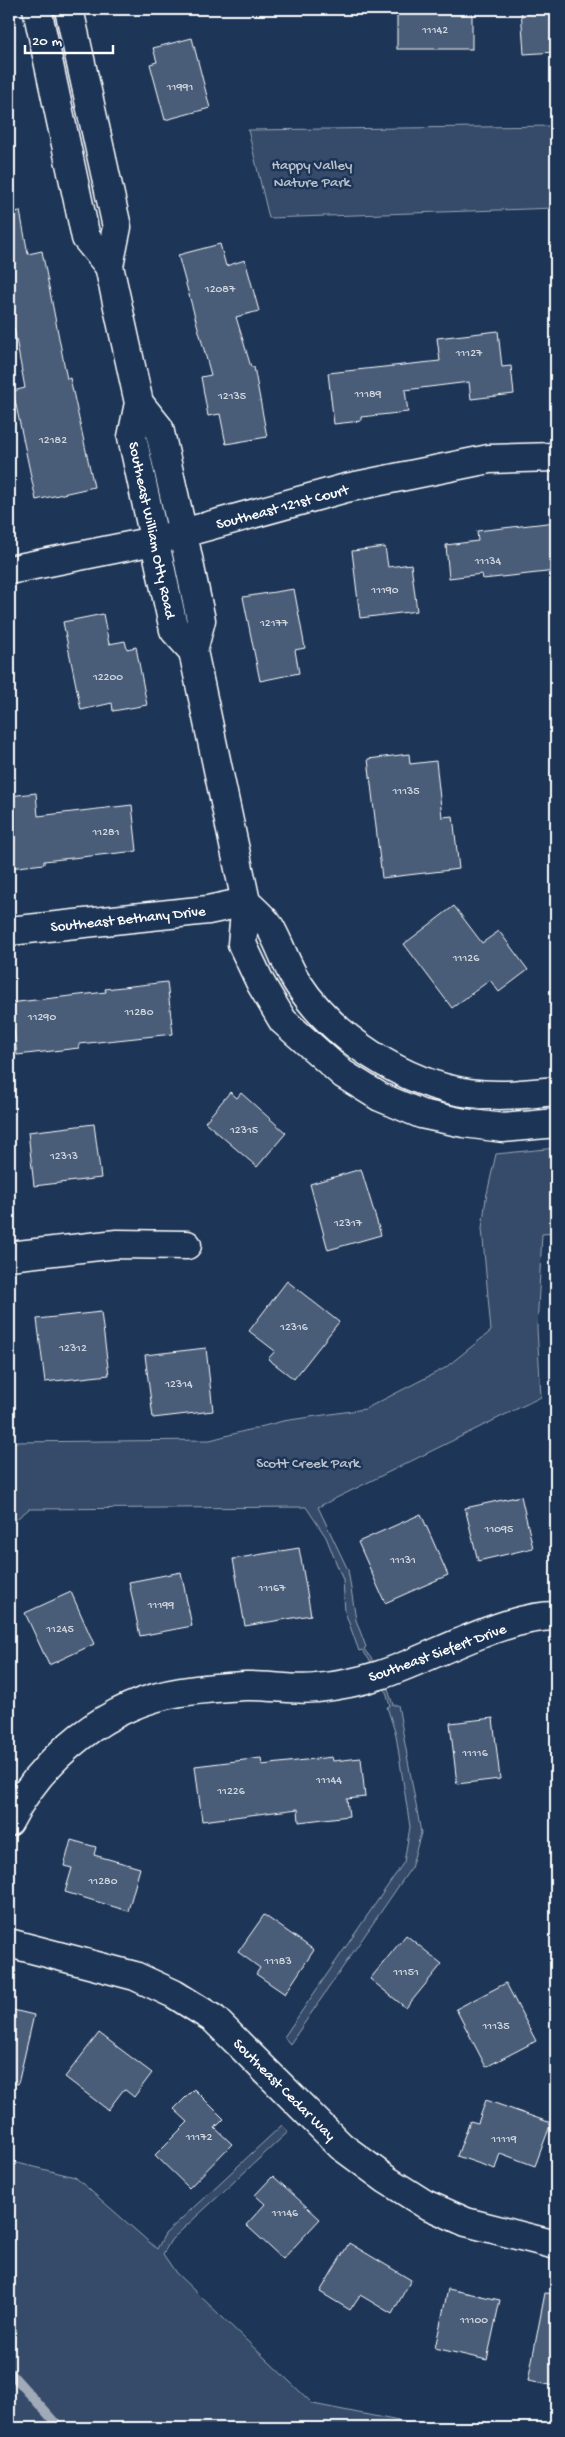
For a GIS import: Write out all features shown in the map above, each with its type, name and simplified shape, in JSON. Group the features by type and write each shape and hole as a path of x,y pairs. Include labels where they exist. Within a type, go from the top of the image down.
{"street":[{"name":"Southeast William Otty Road","path":"37,9 86,238 109,266"},
{"name":"Southeast William Otty Road","path":"69,9 117,227 109,266 139,403 132,436 174,630 193,651"},
{"name":"Southeast William Otty Road","path":"139,403 159,428 183,534 201,620 193,651 246,902 242,944 261,984 283,1021 343,1074 380,1098 421,1114 464,1123 503,1128 556,1123"},
{"name":"Southeast 121st Court","path":"9,570 183,534 356,486 489,459 556,457"},
{"name":"Southeast Bethany Drive","path":"9,932 208,910 246,902"},
{"path":"246,902 269,926 296,981 315,1007 342,1033 381,1061 422,1080 467,1093 510,1096 556,1091"},
{"path":"9,1256 117,1244 187,1245"},
{"name":"Southeast Siefert Drive","path":"9,1822 16,1807 47,1766 87,1730 135,1705 180,1692 247,1686 317,1688 381,1674 501,1628 548,1616 556,1616"},
{"name":"Southeast Cedar Way","path":"9,1943 135,1976 174,1994 214,2020 342,2146 395,2185 425,2204 466,2222 556,2245"}],"green space":[{"name":"Happy Valley Nature Park","path":"556,126 556,208 269,218 248,130"},
{"name":"Scott Creek Park","path":"556,1148 556,1233 542,1234 537,1328 541,1397 318,1507 348,1570 356,1620 366,1647 364,1649 383,1674 393,1705 398,1705 421,1833 411,1868 290,2044 284,2037 404,1862 410,1827 396,1735 387,1707 390,1706 381,1675 362,1650 359,1651 345,1612 343,1580 326,1537 306,1507 29,1509 9,1525 9,1442 210,1440 283,1421 365,1409 445,1368 491,1331 482,1228 486,1198 496,1154"},
{"path":"282,2125 288,2132 171,2240 163,2254 176,2273 313,2404 434,2428 9,2428 9,2161 75,2177 157,2249 165,2234"}],"building":[{"path":"397,9 472,9 472,49 397,49"},
{"path":"521,9 556,9 556,52 524,54"},
{"path":"192,38 210,108 165,120 150,64 157,62 153,48"},
{"path":"20,211 28,254 42,251 67,379 70,378 94,487 36,500 13,391 25,388 14,328 9,329 9,213"},
{"path":"220,244 226,266 245,260 259,311 236,317 251,367 254,367 267,437 226,444 220,414 208,416 201,377 211,375 178,255"},
{"path":"498,331 502,367 511,366 514,394 471,399 469,382 405,390 408,412 361,417 361,421 334,424 328,373 440,361 437,338"},
{"path":"556,522 556,571 483,579 482,574 449,578 446,545 478,541 477,531"},
{"path":"385,547 388,567 411,564 417,611 360,618 352,551"},
{"path":"294,589 305,648 295,650 299,673 260,681 243,597"},
{"path":"103,614 109,644 125,641 127,649 136,647 147,705 113,711 112,703 81,710 63,622"},
{"path":"409,754 410,764 436,761 442,817 453,816 459,869 382,878 368,759"},
{"path":"36,793 38,816 132,805 137,851 44,861 44,864 9,868 9,796"},
{"path":"454,906 482,943 499,931 528,970 499,992 490,980 452,1008 404,944"},
{"path":"167,982 173,1034 79,1044 79,1048 17,1055 14,1030 9,1031 9,1003 106,992 105,989"},
{"path":"230,1092 237,1098 241,1093 286,1133 257,1167 205,1122"},
{"path":"94,1124 101,1178 34,1186 28,1132"},
{"path":"361,1169 381,1235 328,1250 310,1184"},
{"path":"287,1281 339,1322 294,1379 268,1359 275,1351 249,1331"},
{"path":"101,1312 109,1375 45,1382 37,1319"},
{"path":"206,1348 213,1411 153,1418 145,1355"},
{"path":"521,1496 533,1548 478,1561 465,1508"},
{"path":"421,1514 448,1575 385,1603 358,1542"},
{"path":"299,1548 311,1615 245,1626 233,1559"},
{"path":"181,1572 192,1626 140,1636 129,1582"},
{"path":"71,1592 94,1644 49,1665 25,1613"},
{"path":"493,1718 500,1779 457,1784 450,1723"},
{"path":"332,1757 333,1761 361,1758 365,1797 347,1799 349,1816 299,1822 298,1809 202,1821 195,1766 261,1758 262,1765"},
{"path":"71,1840 96,1847 94,1855 140,1868 128,1911 65,1892 72,1868 64,1866"},
{"path":"264,1915 314,1950 285,1994 256,1974 260,1968 238,1952"},
{"path":"406,1935 442,1964 406,2008 370,1979"},
{"path":"506,1983 536,2041 486,2067 456,2009"},
{"path":"9,2009 34,2015 18,2084 9,2083"},
{"path":"99,2033 152,2073 134,2097 124,2089 108,2110 65,2077"},
{"path":"194,2089 224,2119 215,2128 232,2144 189,2188 155,2155 188,2122 174,2109"},
{"path":"486,2100 551,2123 535,2166 500,2153 495,2169 457,2156 470,2121 478,2123"},
{"path":"273,2176 320,2219 283,2259 246,2225 265,2204 255,2195"},
{"path":"349,2243 411,2280 392,2314 360,2295 350,2310 320,2292"},
{"path":"448,2289 500,2300 487,2360 435,2348"},
{"path":"545,2293 556,2294 556,2386 528,2381"}],"waterway":[{"path":"9,2371 60,2428"}]}
